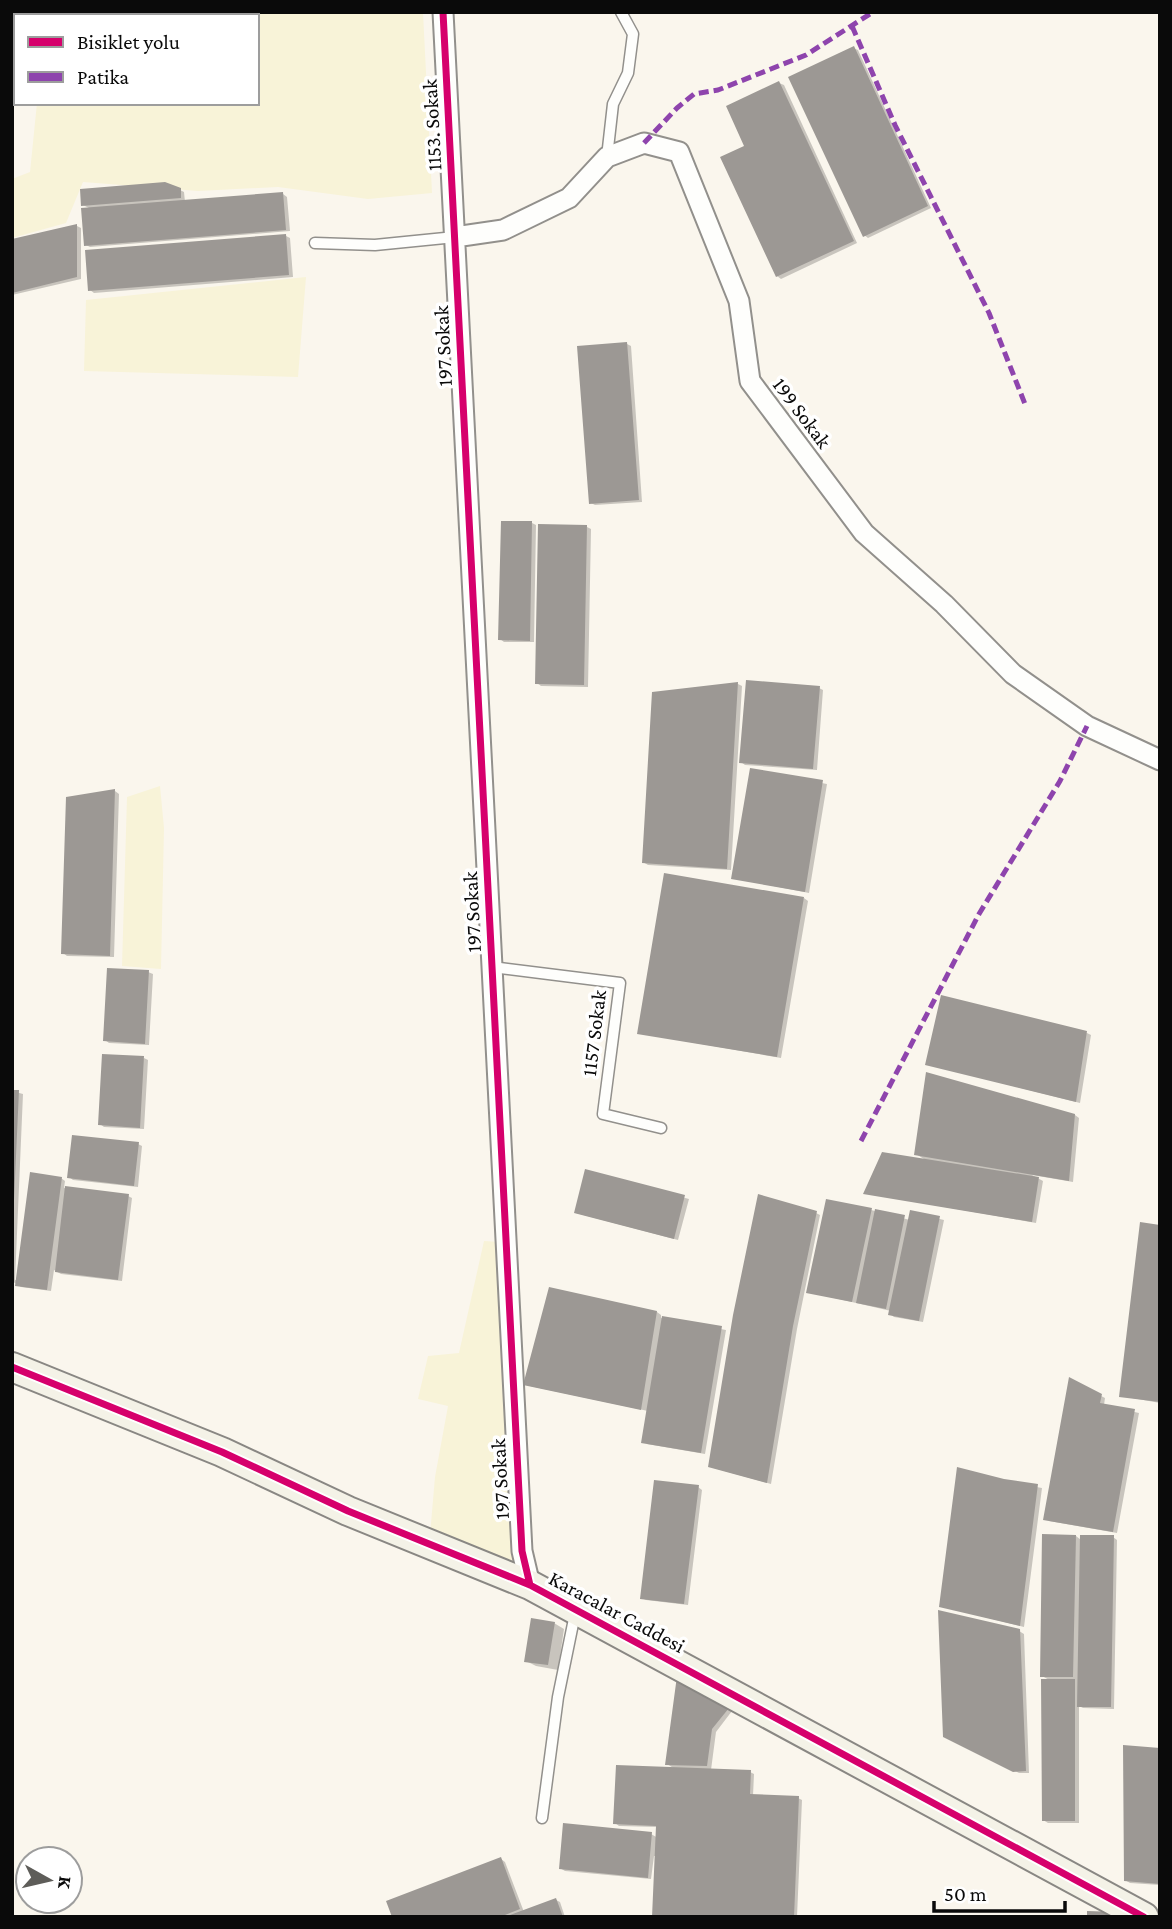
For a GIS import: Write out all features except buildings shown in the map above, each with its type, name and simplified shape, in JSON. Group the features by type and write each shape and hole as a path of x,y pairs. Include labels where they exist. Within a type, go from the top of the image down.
{"street":[{"name":"1153. Sokak","path":"443,12 455,237"},
{"name":"199 Sokak","path":"455,237 503,230 569,198 607,157 644,143 679,152 739,301 750,381 864,533 944,604 1013,674 1087,726 1160,760"},
{"name":"197 Sokak","path":"455,237 522,1551 530,1585"},
{"name":"Karacalar Caddesi","path":"12,1367 159,1425 348,1511 530,1585 1144,1917"}],"lane":[{"path":"607,157 613,104 628,73 633,34 621,12"},
{"path":"315,243 375,245 455,237"},
{"name":"1157 Sokak","path":"492,967 620,983 603,1114 661,1128"},
{"path":"542,1818 558,1697 576,1610"}],"shaded area":[{"path":"423,12 432,193 368,199 278,187 198,191 83,182 66,223 12,238 12,179 30,172 37,105 259,105 259,14 47,14"},
{"path":"306,277 298,377 84,371 86,300"},
{"path":"160,786 164,828 161,969 122,966 127,797"},
{"path":"484,1241 500,1242 514,1559 511,1571 430,1535 435,1477 448,1406 418,1399 428,1356 459,1353"}],"marked path":[{"path":"644,143 694,94 718,90 806,55 873,12"},
{"path":"852,26 895,125 989,313 1025,404"},
{"path":"861,1141 979,914 1060,781 1087,726"}],"cycle path":[{"path":"443,12 522,1551 530,1585"},
{"path":"12,1367 222,1452 348,1511 530,1585 1144,1917"}]}
